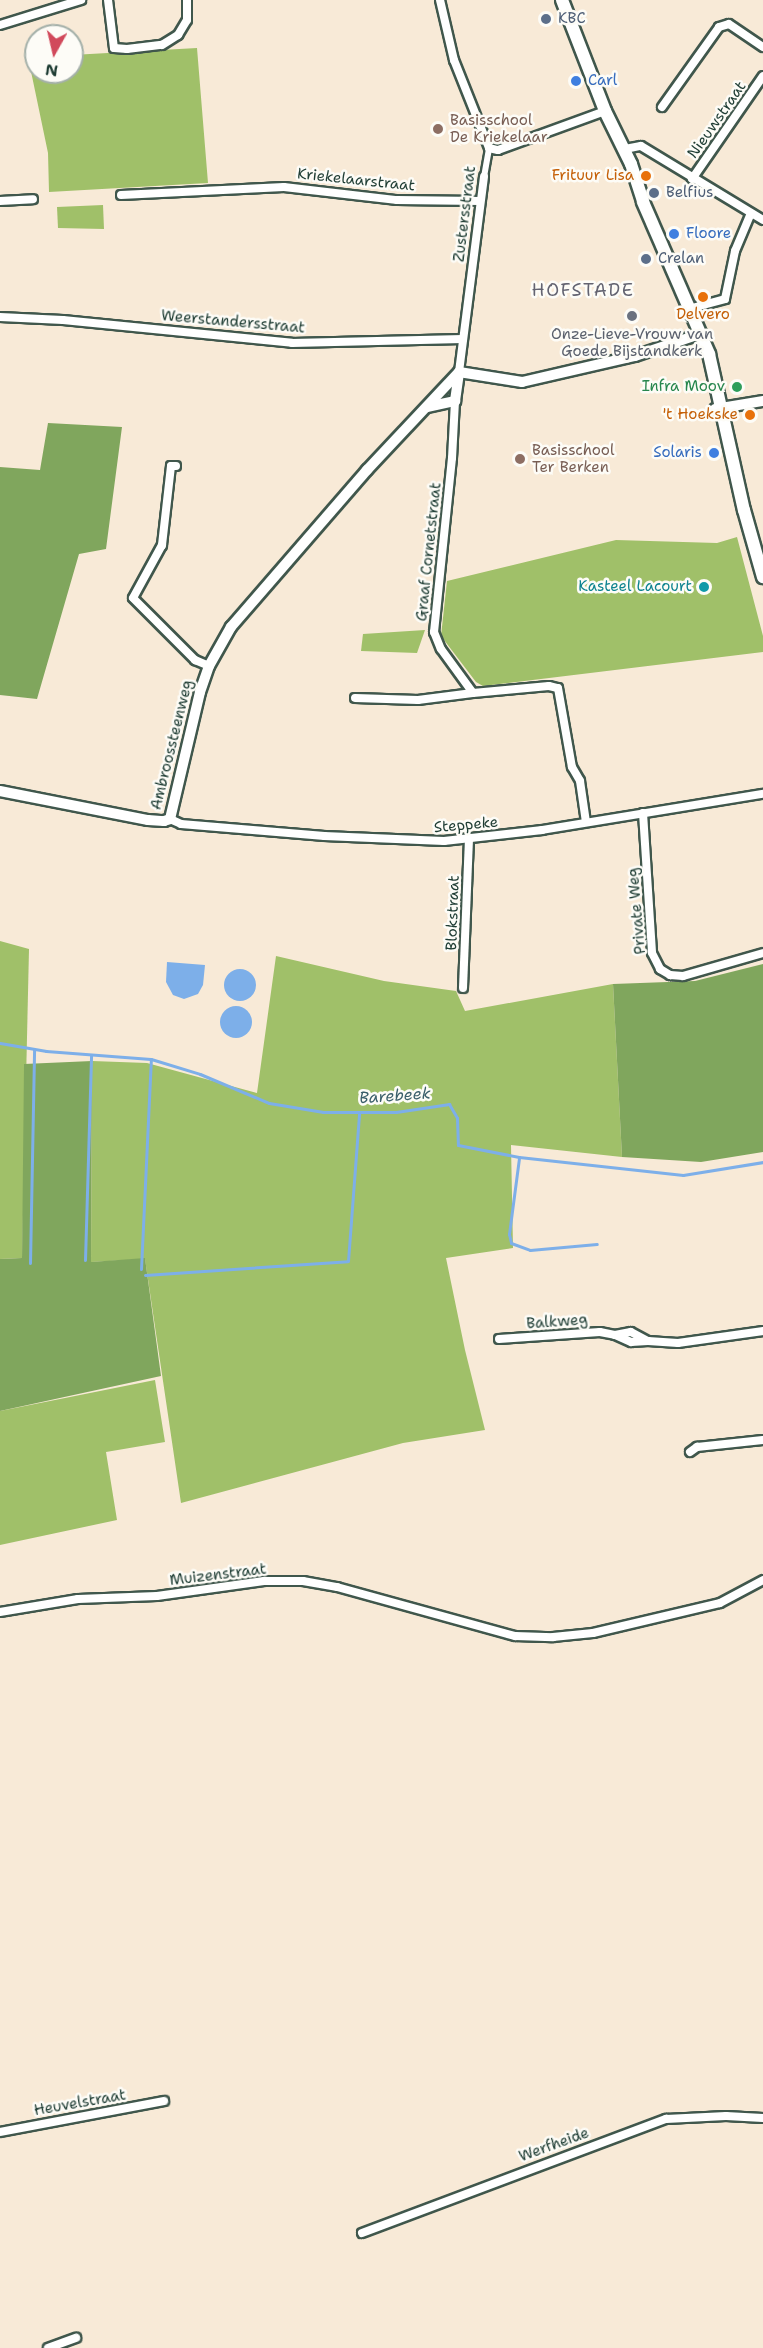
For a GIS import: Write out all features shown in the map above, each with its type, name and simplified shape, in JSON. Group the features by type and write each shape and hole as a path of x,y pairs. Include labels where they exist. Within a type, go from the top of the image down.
{"main road":[{"path":"562,0 605,111 625,149 643,202 692,308 700,334 710,354 718,409 763,577"}],"street":[{"path":"0,25 81,0"},
{"path":"108,0 114,48 127,49 162,45 178,35 187,20 187,0"},
{"path":"440,0 454,60 489,147"},
{"path":"662,107 719,27 729,24 763,47"},
{"name":"Nieuwstraat","path":"692,179 763,76"},
{"name":"Zustersstraat","path":"459,372 489,147 498,150 605,111"},
{"path":"625,149 641,146 763,220"},
{"name":"Kriekelaarstraat","path":"121,195 284,187 397,200 480,201"},
{"path":"0,201 33,199"},
{"path":"692,308 725,299 735,251 751,213"},
{"name":"Weerstandersstraat","path":"0,317 63,320 292,343 463,339"},
{"path":"427,407 455,402 459,372 522,382 635,357 700,334"},
{"name":"Ambroossteenweg","path":"0,791 148,820 170,819 200,692 209,666 223,639 246,607 427,407 433,397 459,372"},
{"path":"718,409 763,401"},
{"name":"Graaf Cornetstraat","path":"455,402 452,458 434,632 441,650 473,693"},
{"path":"176,466 171,466 162,545 133,598 195,660 209,666"},
{"path":"354,698 418,700 556,686 572,768 580,781 586,822"},
{"name":"Steppeke","path":"170,819 181,824 376,840 469,839 763,794"},
{"name":"Private Weg","path":"643,813 651,939 656,964 664,973 683,976 763,953"},
{"name":"Blokstraat","path":"463,988 469,839"},
{"name":"Balkweg","path":"499,1339 600,1332 615,1335 631,1332 648,1341 678,1343 763,1331"},
{"path":"690,1452 697,1447 763,1440"},
{"name":"Muizenstraat","path":"0,1612 78,1599 157,1596 264,1581 303,1581 337,1587 515,1636 553,1637 585,1634 720,1603 763,1580"},
{"name":"Heuvelstraat","path":"0,2132 164,2101"},
{"name":"Werfheide","path":"362,2233 666,2119 726,2116 763,2118"},
{"path":"48,2348 76,2338"}],"green space":[{"path":"197,48 208,183 49,192 48,153 34,84 84,84 84,54"},
{"path":"103,205 104,229 58,228 57,207"},
{"path":"48,423 122,427 106,549 79,554 37,699 0,695 0,467 40,470"},
{"path":"737,537 763,636 763,652 483,686 476,682 441,636 447,581 616,540 717,543"},
{"path":"425,630 417,653 361,651 363,634"},
{"path":"0,941 29,949 22,1258 0,1259"},
{"path":"276,956 384,981 456,991 465,1011 613,984 622,1157 511,1145 513,1248 446,1258 465,1350 485,1430 403,1443 181,1503 145,1259 91,1262 92,1061 147,1063 257,1093"},
{"path":"763,964 763,1152 701,1162 622,1157 613,984 695,981"},
{"path":"92,1061 91,1262 145,1258 161,1376 0,1411 0,1259 22,1258 24,1064"},
{"path":"155,1380 165,1442 106,1452 117,1520 0,1545 0,1411"}],"water":[{"path":"167,962 205,965 203,985 198,994 184,999 173,995 166,982"},
{"path":"240,969 251,974 256,985 251,996 240,1001 229,996 224,985 229,974"},
{"path":"236,1006 247,1011 252,1022 247,1033 236,1038 225,1033 220,1022 225,1011"}],"waterway":[{"name":"Barebeek","path":"0,1043 46,1051 151,1059 200,1074 269,1103 323,1112 396,1112 449,1104 457,1118 458,1145 519,1157 683,1175 763,1162"},
{"path":"30,1263 34,1049"},
{"path":"85,1260 91,1055"},
{"path":"141,1269 151,1059"},
{"path":"145,1275 348,1261 359,1113"},
{"path":"519,1158 509,1234 511,1243 530,1250 597,1244"}],"place":[{"name":"KBC","path":"546,19"},
{"name":"Carl","path":"576,81"},
{"name":"Basisschool De Kriekelaar","path":"438,129"},
{"name":"Frituur Lisa","path":"646,176"},
{"name":"Belfius","path":"654,193"},
{"name":"Floore","path":"674,234"},
{"name":"Crelan","path":"646,259"},
{"name":"Delvero","path":"703,297"},
{"name":"Onze-Lieve-Vrouw van Goede Bijstandkerk","path":"632,316"},
{"name":"Infra Moov","path":"737,387"},
{"name":"'t Hoekske","path":"750,415"},
{"name":"Solaris","path":"714,453"},
{"name":"Basisschool Ter Berken","path":"520,459"},
{"name":"Kasteel Lacourt","path":"704,587"}],"district":[{"name":"HOFSTADE","path":"583,290"}]}
